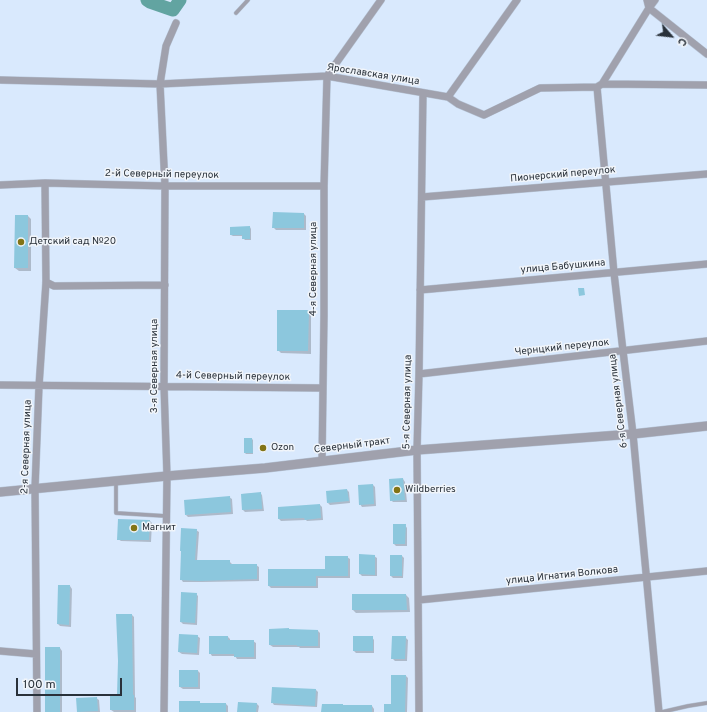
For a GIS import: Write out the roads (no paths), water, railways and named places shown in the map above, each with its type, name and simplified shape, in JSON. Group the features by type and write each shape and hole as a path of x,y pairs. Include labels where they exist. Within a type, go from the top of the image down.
{"street":[{"path":"327,76 381,0"},
{"path":"448,98 517,0"},
{"path":"647,0 649,8 707,54"},
{"path":"599,86 655,0"},
{"name":"3-я Северная улица","path":"164,712 167,476 164,386 165,186 160,84 166,46 176,23"},
{"name":"Ярославская улица","path":"0,80 160,84 327,76 448,98 484,116 540,88 707,85"},
{"name":"4-я Северная улица","path":"322,461 324,186 327,76"},
{"name":"6-я Северная улица","path":"599,86 614,272 633,434 661,712"},
{"name":"5-я Северная улица","path":"419,712 417,450 423,93"},
{"name":"Пионерский переулок","path":"422,197 707,174"},
{"name":"2-й Северный переулок","path":"0,185 45,182 165,186 324,186"},
{"name":"2-я Северная улица","path":"37,712 35,488 39,386 46,282 45,182"},
{"name":"улица Бабушкина","path":"420,290 707,264"},
{"path":"46,282 54,286 165,285"},
{"name":"Чернцкий переулок","path":"419,374 707,342"},
{"name":"4-й Северный переулок","path":"0,385 322,388"},
{"name":"Северный тракт","path":"0,492 116,480 265,468 417,450 633,434 707,426"},
{"name":"улица Игнатия Волкова","path":"419,600 707,571"},
{"path":"0,651 36,654"}],"lane":[{"path":"236,13 248,0"},
{"path":"116,480 116,513 167,516"},
{"path":"661,712 707,703"}],"waterway":[{"path":"147,0 173,10 180,0"}],"place":[{"name":"Детский сад №20","path":"21,242"},
{"name":"Ozon","path":"263,448"},
{"name":"Wildberries","path":"397,490"},
{"name":"Магнит","path":"134,528"}]}
